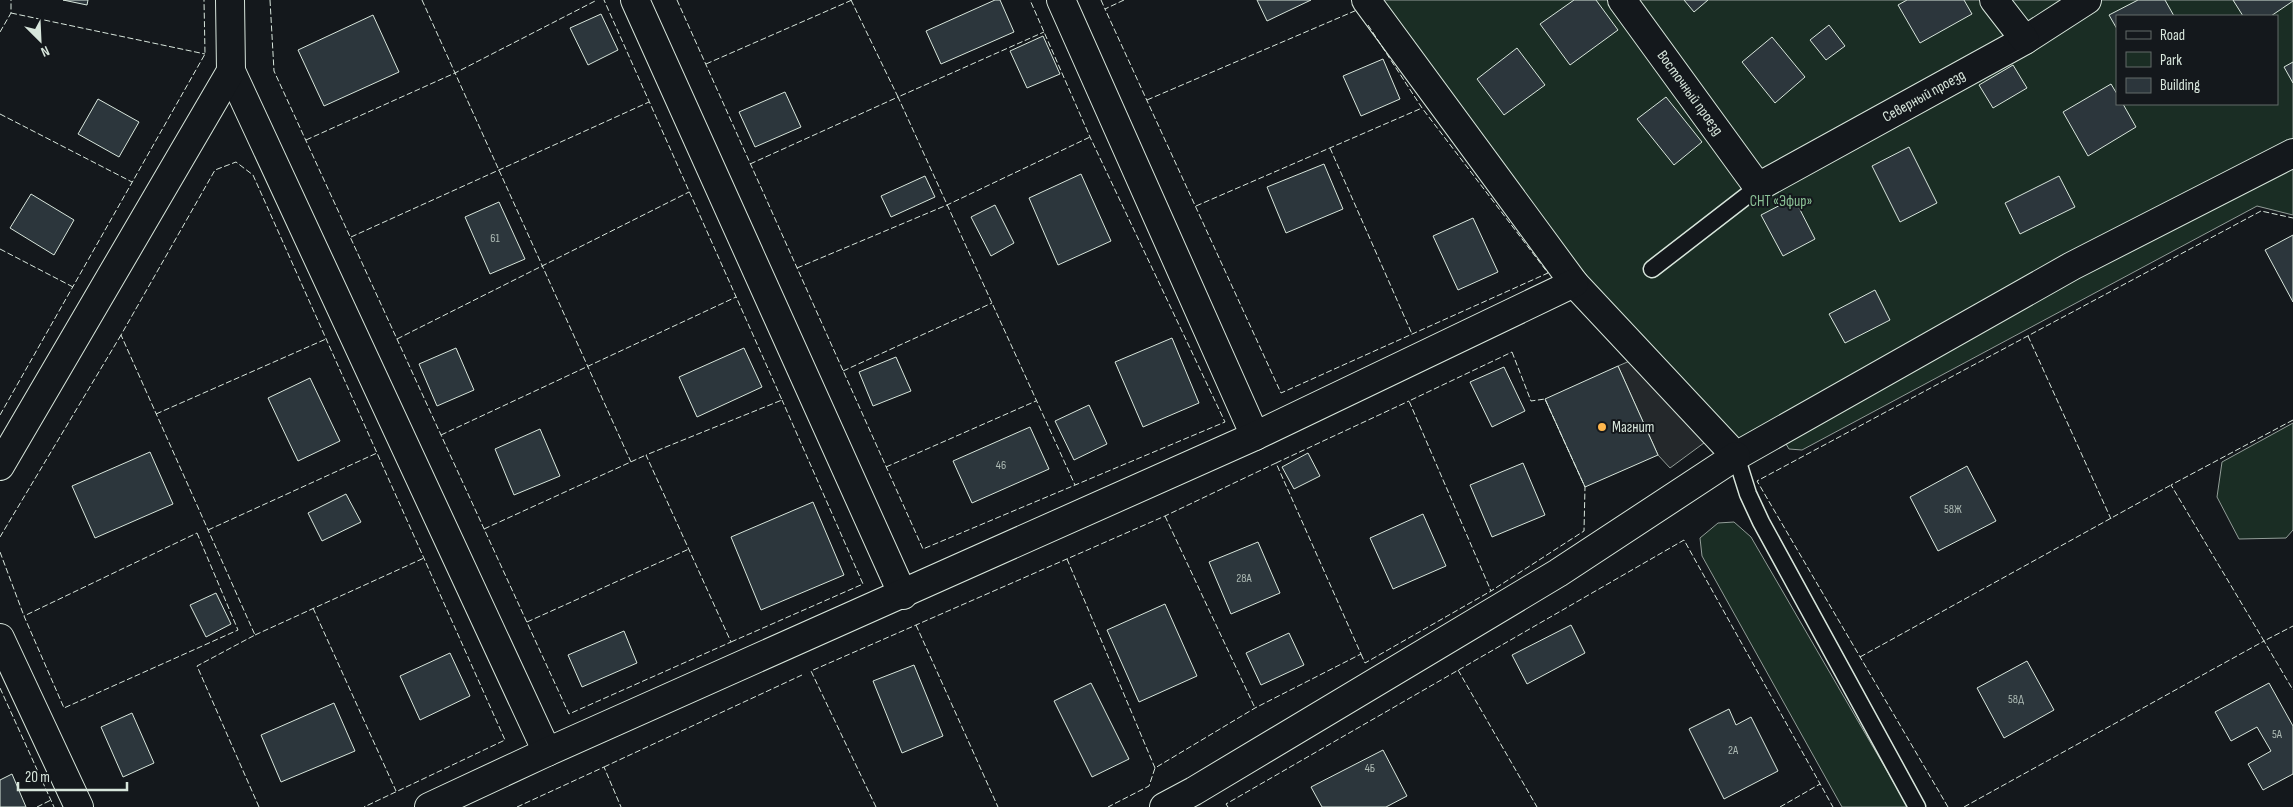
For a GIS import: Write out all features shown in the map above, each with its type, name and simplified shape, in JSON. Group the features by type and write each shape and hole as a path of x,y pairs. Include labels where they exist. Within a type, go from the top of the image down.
{"street":[{"path":"230,0 231,71 546,752"},
{"path":"635,0 904,595"},
{"path":"1061,0 1255,436"},
{"path":"1366,0 1574,283 1736,456"},
{"name":"Восточный проезд","path":"1622,0 1758,187"},
{"path":"1994,0 2025,40"},
{"name":"Северный проезд","path":"1758,187 2025,40 2087,0"},
{"path":"0,466 231,71"},
{"path":"1164,807 1199,799 1558,573 1736,456 2072,266 2293,153"},
{"path":"429,807 546,752 904,595 1255,436 1574,283"},
{"path":"0,638 79,807"}],"lane":[{"path":"1652,269 1758,187"},
{"path":"1736,456 1748,494 1761,522 1917,807"}],"green space":[{"name":"СНТ «Эфир»","path":"1366,0 2293,0 2293,153 1736,456 1582,281"},
{"path":"2293,164 2293,215 2257,206 1802,450 1789,449 1783,439 1793,428"},
{"path":"2293,423 2293,530 2286,538 2239,539 2217,497 2222,462"},
{"path":"1734,522 1751,537 1908,807 1842,807 1702,556 1700,538 1718,523"}],"shaded area":[{"path":"1632,360 1708,440 1670,468 1658,455 1618,366"}],"building":[{"path":"63,0 88,0 87,5"},
{"path":"995,0 1000,0 1014,32 941,64 926,31"},
{"path":"1257,0 1311,0 1267,21"},
{"path":"1574,0 1596,0 1618,30 1570,65 1540,24"},
{"path":"1684,0 1708,0 1694,12"},
{"path":"1907,0 1964,0 1972,14 1920,43 1898,5"},
{"path":"2138,0 2165,0 2173,15 2116,15 2116,27 2109,15"},
{"path":"2233,0 2293,0 2272,15 2242,15"},
{"path":"601,14 618,50 588,65 570,28"},
{"path":"373,15 399,72 324,106 298,50"},
{"path":"1829,25 1845,46 1826,60 1810,40"},
{"path":"1043,36 1060,74 1027,88 1010,51"},
{"path":"1772,37 1805,77 1775,103 1742,62"},
{"path":"1517,48 1545,85 1504,115 1477,79"},
{"path":"1383,59 1400,99 1361,116 1343,76"},
{"path":"2293,62 2293,83 2284,67"},
{"path":"2013,65 2027,88 1993,108 1979,85"},
{"path":"2111,84 2116,92 2116,105 2124,105 2136,127 2088,156 2063,112"},
{"path":"785,92 801,127 755,147 739,112"},
{"path":"1666,97 1702,142 1674,165 1637,119"},
{"path":"98,99 139,122 119,157 78,134"},
{"path":"1909,147 1937,203 1900,222 1872,166"},
{"path":"1324,164 1343,209 1286,233 1267,187"},
{"path":"1081,174 1111,241 1058,265 1029,198"},
{"path":"925,176 935,197 891,217 881,196"},
{"path":"2059,176 2075,207 2020,234 2005,203"},
{"path":"31,194 74,220 54,255 10,228"},
{"path":"1794,198 1815,239 1783,256 1761,215"},
{"path":"499,202 525,259 490,274 465,217"},
{"path":"995,205 1014,243 991,256 971,217"},
{"path":"1473,218 1498,272 1458,290 1433,236"},
{"path":"2293,235 2293,302 2265,250"},
{"path":"1875,290 1890,320 1845,343 1829,314"},
{"path":"1172,338 1199,403 1143,427 1115,362"},
{"path":"456,348 474,390 437,406 419,364"},
{"path":"744,348 762,387 697,417 679,377"},
{"path":"896,357 911,391 873,406 859,372"},
{"name":"Магнит","path":"1618,366 1658,455 1585,487 1545,399"},
{"path":"1504,367 1525,411 1492,427 1470,382"},
{"path":"310,378 340,441 298,461 268,398"},
{"path":"1089,405 1107,444 1074,460 1055,421"},
{"path":"1030,427 1049,469 972,503 953,461"},
{"path":"540,429 560,476 514,495 495,449"},
{"path":"150,452 173,504 95,538 72,486"},
{"path":"1308,453 1320,476 1294,489 1282,467"},
{"path":"1523,463 1545,515 1492,537 1470,485"},
{"path":"1967,466 1996,521 1938,551 1910,497"},
{"path":"346,494 361,522 322,541 308,513"},
{"path":"813,502 844,575 761,610 731,537"},
{"path":"1423,514 1446,566 1393,589 1370,538"},
{"path":"1258,542 1280,593 1231,614 1209,562"},
{"path":"216,593 231,624 206,637 190,605"},
{"path":"1165,604 1197,676 1139,702 1107,630"},
{"path":"1571,625 1585,653 1527,684 1512,655"},
{"path":"624,631 637,663 582,687 568,655"},
{"path":"1289,633 1304,665 1261,685 1246,653"},
{"path":"450,653 470,696 420,720 400,676"},
{"path":"2027,661 2054,710 2004,738 1977,688"},
{"path":"914,665 943,736 902,753 873,681"},
{"path":"1091,683 1129,759 1092,777 1054,701"},
{"path":"2269,683 2293,726 2293,774 2263,790 2248,764 2271,751 2257,727 2231,741 2215,712"},
{"path":"334,703 355,751 281,782 261,735"},
{"path":"1729,709 1736,725 1751,717 1778,771 1724,799 1689,729"},
{"path":"132,713 154,763 123,777 101,727"},
{"path":"1383,750 1407,796 1386,807 1322,807 1311,787"},
{"path":"12,774 26,807 0,807 0,780"}],"fence":[{"path":"0,32 11,13 11,0"},
{"path":"0,415 205,54 204,0"},
{"path":"270,0 274,71 569,714 731,642 646,455 782,400 604,0"},
{"path":"422,0 631,462"},
{"path":"306,140 455,73 597,0"},
{"path":"677,0 923,549 1225,422 1090,137 1030,0"},
{"path":"851,0 898,97 1044,32"},
{"path":"706,64 852,0"},
{"path":"1101,0 1105,9"},
{"path":"1124,0 1105,9 1281,393 1548,273 1422,108 1368,25"},
{"path":"1147,100 1357,10"},
{"path":"11,13 205,54"},
{"path":"750,164 898,97 1075,485"},
{"path":"351,237 649,102"},
{"path":"1196,206 1422,108"},
{"path":"0,114 132,182"},
{"path":"797,268 947,205 1090,137"},
{"path":"1330,148 1412,334"},
{"path":"259,807 197,666 255,635 121,335 215,170 236,162 253,175 505,740 364,807"},
{"path":"397,339 689,192"},
{"path":"1948,807 1757,481 2261,211 2293,218"},
{"path":"0,249 73,287"},
{"path":"441,435 736,297"},
{"path":"843,371 992,303"},
{"path":"0,537 121,335"},
{"path":"2028,336 2111,519"},
{"path":"156,414 326,339"},
{"path":"1512,352 1531,401 1545,399 1585,487 1584,531 1491,591 1409,401 1512,352"},
{"path":"731,642 863,584 782,400"},
{"path":"886,467 1036,401"},
{"path":"1276,463 1409,401"},
{"path":"2293,420 2171,485 2264,641 2293,626"},
{"path":"208,530 377,453"},
{"path":"484,529 646,455"},
{"path":"876,807 811,671 1165,516 1276,463 1361,654 1255,708 1155,768 1149,786 1108,807"},
{"path":"1860,657 2171,485"},
{"path":"1165,516 1255,708"},
{"path":"197,533 238,630 64,708 24,616 197,533"},
{"path":"1228,807 1226,804 1684,540 1833,807"},
{"path":"527,622 689,549"},
{"path":"0,552 24,616"},
{"path":"255,635 424,558"},
{"path":"1067,559 1155,768"},
{"path":"1361,654 1365,663 1491,591"},
{"path":"313,608 396,791"},
{"path":"916,625 998,807"},
{"path":"1964,807 2264,641 2293,690"},
{"path":"1458,670 1537,807"},
{"path":"604,767 802,675"},
{"path":"0,688 54,807"},
{"path":"517,807 604,767 621,807"},
{"path":"1780,807 1820,784"},
{"path":"37,807 51,800"}],"place":[{"name":"Магнит","path":"1602,427"}]}
